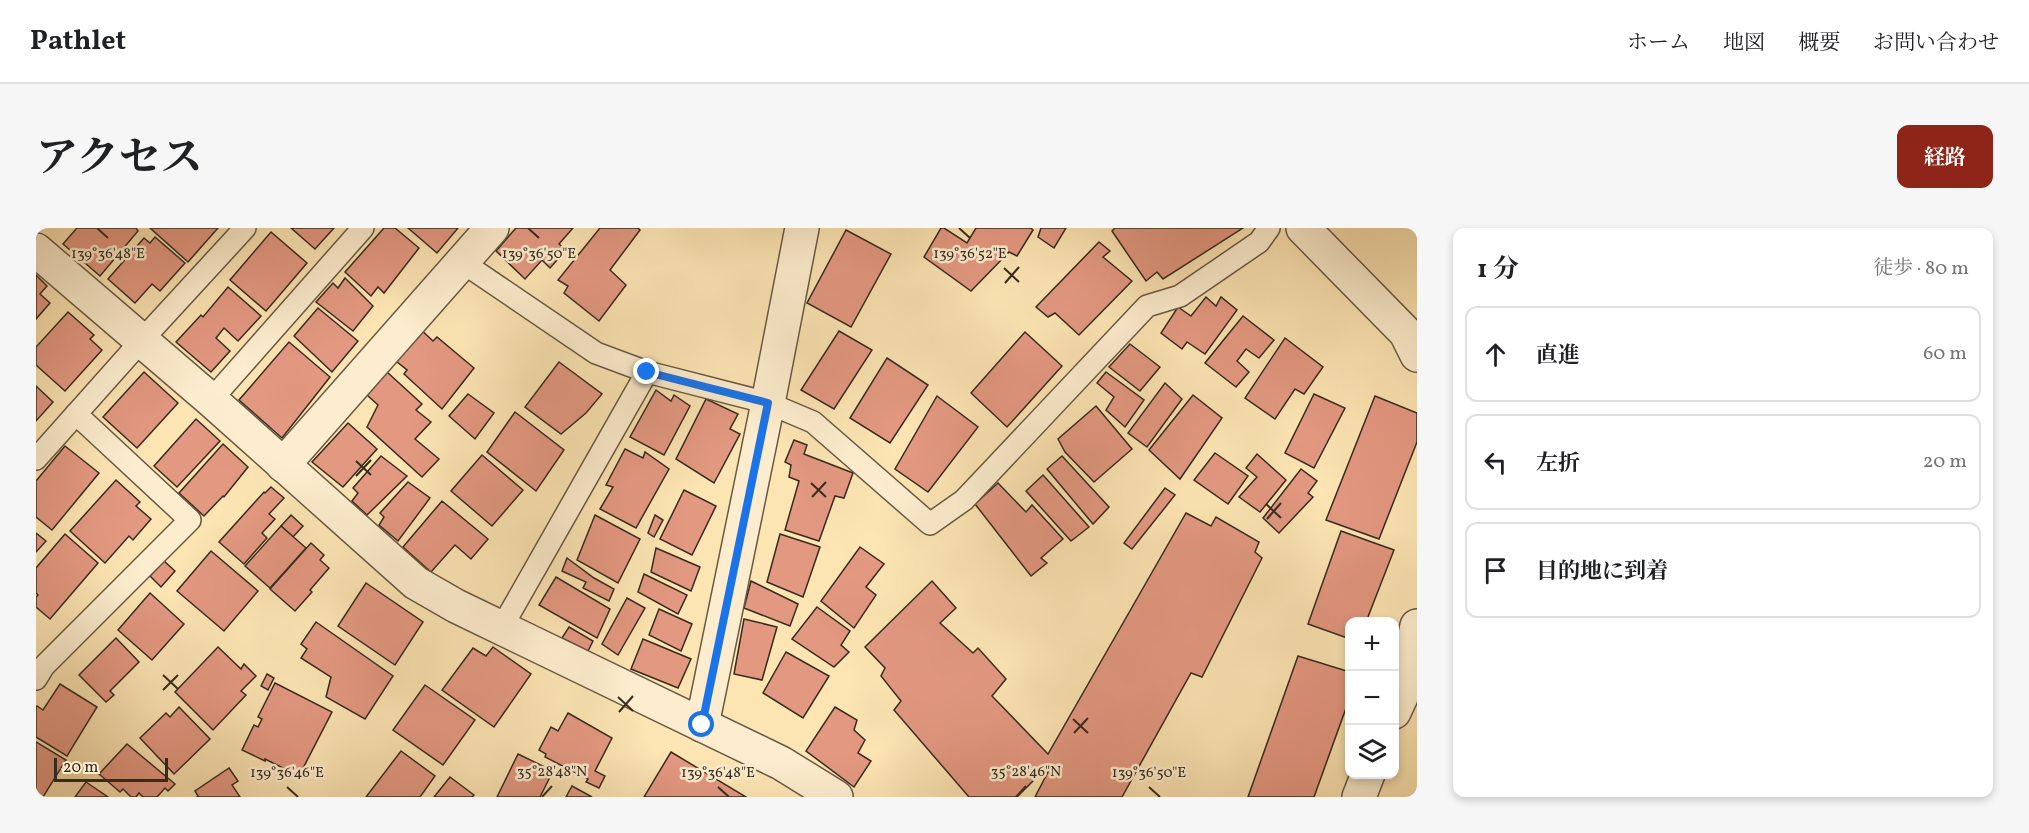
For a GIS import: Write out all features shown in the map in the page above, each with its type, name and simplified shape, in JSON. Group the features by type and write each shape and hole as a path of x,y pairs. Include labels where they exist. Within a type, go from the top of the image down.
{"street":[{"path":"283,465 492,228"},
{"path":"702,725 802,228"},
{"path":"1303,228 1406,333 1417,355"},
{"path":"36,250 211,400 416,583 456,606 781,763 836,797"},
{"path":"1399,702 1417,626"},
{"path":"1359,797 1366,779"}],"lane":[{"path":"36,459 245,228"},
{"path":"211,400 363,228"},
{"path":"462,262 596,353 647,372 768,403 813,423 930,524 964,501 1147,306 1180,296 1259,242 1269,228"},
{"path":"502,627 647,372"},
{"path":"36,680 44,666 190,520 76,414"}],"building":[{"path":"77,228 136,228 138,231 100,276 63,244"},
{"path":"150,228 218,228 188,262"},
{"path":"291,228 334,228 315,249"},
{"path":"384,228 395,228 419,248 384,293 378,287 371,296 345,272"},
{"path":"408,228 458,228 437,253"},
{"path":"516,228 573,228 559,244 566,250 550,268 542,260 525,279 496,251"},
{"path":"600,228 638,228 640,230 610,270 626,285 599,321 564,293 568,286 558,280"},
{"path":"941,228 967,243 976,228 1031,228 1033,230 1017,256 1009,252 971,291 924,257"},
{"path":"1041,228 1066,228 1054,248 1038,237"},
{"path":"1115,228 1243,228 1163,279 1157,272 1146,281 1112,231"},
{"path":"846,230 891,254 851,327 807,303"},
{"path":"271,232 307,263 266,311 230,280"},
{"path":"155,237 185,263 160,291 152,284 135,303 108,279 144,238 150,243"},
{"path":"1099,242 1110,251 1103,257 1132,281 1079,335 1055,313 1048,317 1036,307"},
{"path":"36,275 47,286 40,294 50,303 36,319"},
{"path":"345,278 373,306 353,331 316,302 333,283 338,288"},
{"path":"228,287 261,316 238,341 224,328 216,338 230,351 211,372 176,342 201,315 203,317"},
{"path":"1206,297 1216,306 1221,297 1237,310 1205,354 1187,342 1182,349 1161,333 1178,307 1191,316"},
{"path":"318,308 358,341 332,372 294,336"},
{"path":"68,312 94,335 90,339 102,350 65,391 36,365 36,347"},
{"path":"1243,316 1274,340 1259,358 1246,349 1237,361 1249,372 1236,387 1205,363"},
{"path":"418,327 433,341 437,337 474,368 442,409 404,374 407,370 392,358"},
{"path":"839,331 872,350 834,409 801,390"},
{"path":"1025,332 1062,366 1007,427 971,393"},
{"path":"1285,338 1323,367 1304,394 1295,389 1275,419 1245,398"},
{"path":"289,342 330,377 282,438 239,400"},
{"path":"1130,344 1160,367 1140,391 1109,367"},
{"path":"887,358 928,385 890,443 850,418"},
{"path":"559,362 602,394 586,413 561,434 525,407"},
{"path":"144,372 178,403 137,448 103,417"},
{"path":"387,372 422,404 416,410 431,422 415,439 439,459 422,477 367,427 378,405 367,395"},
{"path":"1106,372 1144,400 1125,427 1106,410 1114,397 1097,383"},
{"path":"1165,383 1182,399 1147,447 1128,433"},
{"path":"36,386 53,402 36,421"},
{"path":"656,390 671,401 674,395 690,406 664,455 630,437"},
{"path":"468,394 494,413 475,439 449,416"},
{"path":"1314,394 1345,408 1314,468 1285,453"},
{"path":"1193,395 1222,418 1180,479 1149,450"},
{"path":"937,396 978,427 928,492 895,469"},
{"path":"1375,396 1417,413 1417,442 1379,539 1326,520"},
{"path":"706,399 738,414 730,429 740,434 714,483 676,459"},
{"path":"1096,406 1132,449 1094,482 1065,452 1058,439"},
{"path":"515,412 564,450 536,491 487,452"},
{"path":"196,419 220,441 177,487 154,466"},
{"path":"348,423 377,449 343,487 312,462"},
{"path":"794,440 807,445 804,454 853,473 844,498 835,496 819,541 785,530 799,481 789,477 791,465 785,462"},
{"path":"223,444 248,467 224,497 204,516 179,493"},
{"path":"65,446 99,473 52,530 36,517 36,481"},
{"path":"625,449 643,458 645,452 669,469 636,528 600,509 613,487 606,485"},
{"path":"1215,453 1248,476 1228,504 1194,480"},
{"path":"1257,454 1286,480 1260,512 1239,497 1257,477 1246,468"},
{"path":"482,455 523,490 492,526 451,491"},
{"path":"381,456 407,476 367,515 352,501 358,493 353,488"},
{"path":"1062,456 1109,507 1093,524 1047,469"},
{"path":"1301,469 1317,481 1308,493 1313,497 1279,533 1263,518"},
{"path":"1043,475 1089,527 1071,541 1026,491"},
{"path":"116,480 140,502 136,506 151,519 133,540 129,536 105,563 70,531"},
{"path":"408,482 430,498 398,541 379,525 384,517 380,513"},
{"path":"998,483 1026,512 1032,505 1063,539 1041,558 1047,563 1031,576 975,504"},
{"path":"271,487 284,498 269,514 275,519 262,533 267,538 244,564 219,542"},
{"path":"1165,488 1175,495 1132,549 1124,543"},
{"path":"684,490 716,506 692,555 660,539"},
{"path":"442,501 488,539 471,559 455,545 431,572 403,547"},
{"path":"1186,513 1211,526 1216,517 1259,542 1255,552 1262,558 1202,677 1191,673 1122,797 1035,797 1049,770 1046,768 1017,797 969,797 894,710 901,701 881,676 885,668 865,647 932,581 956,608 940,623 973,653 978,648 1006,679 992,696 1048,754"},
{"path":"291,515 303,526 293,537 281,526"},
{"path":"595,515 640,539 618,583 577,560"},
{"path":"655,515 663,520 654,537 648,533"},
{"path":"281,526 306,548 270,588 245,566"},
{"path":"1341,531 1394,550 1368,617 1345,617 1345,637 1308,624"},
{"path":"36,533 46,541 36,552"},
{"path":"65,534 98,563 50,619 36,607 38,595 36,593 36,568"},
{"path":"780,534 820,547 803,597 767,582"},
{"path":"311,543 324,555 320,560 329,568 295,611 270,589"},
{"path":"860,547 884,564 866,587 876,595 854,628 821,601"},
{"path":"656,548 700,567 691,591 651,572"},
{"path":"211,551 258,591 224,631 177,591"},
{"path":"567,558 594,578 614,589 609,601 583,588 586,582 562,571"},
{"path":"164,561 175,571 161,587 150,576"},
{"path":"644,574 687,595 678,614 638,592"},
{"path":"556,577 610,609 597,638 539,605"},
{"path":"751,581 798,604 790,626 744,608"},
{"path":"366,583 423,622 395,665 338,626"},
{"path":"150,593 184,624 152,660 118,630"},
{"path":"627,598 645,608 618,655 602,644"},
{"path":"817,607 850,631 841,645 849,652 834,667 792,639"},
{"path":"659,609 692,624 681,651 649,635"},
{"path":"744,619 777,627 762,680 734,674"},
{"path":"316,622 393,676 365,719 326,697 331,677 301,658 307,649 301,644"},
{"path":"569,627 593,641 588,651 562,638"},
{"path":"116,638 139,662 110,691 114,695 106,702 79,675"},
{"path":"643,639 691,659 678,688 631,669"},
{"path":"218,647 241,669 244,664 256,676 241,691 246,695 213,730 175,692"},
{"path":"493,647 531,674 494,727 442,690 473,648 486,656"},
{"path":"786,652 829,676 803,718 763,693"},
{"path":"1298,656 1345,670 1345,711 1314,797 1248,797"},
{"path":"267,674 274,678 268,690 261,686"},
{"path":"275,683 332,712 299,776 242,750 254,725 258,727 262,719 258,717"},
{"path":"60,684 97,707 67,756 36,737 36,707 43,710"},
{"path":"425,685 475,720 443,765 393,730"},
{"path":"179,707 210,739 174,774 140,738 166,713 170,717"},
{"path":"835,707 857,720 854,730 865,740 858,753 871,761 854,787 806,751"},
{"path":"568,713 612,738 595,771 605,776 599,788 586,782 588,779 545,757 546,754 539,750 551,727 558,731"},
{"path":"36,742 66,760 43,797 36,794"},
{"path":"127,744 175,784 168,791 165,788 157,797 143,797 139,793 136,797 131,797 123,789 120,792 99,774"},
{"path":"401,751 435,776 420,797 366,797"},
{"path":"671,752 746,797 644,797"},
{"path":"518,754 553,771 540,797 497,797"},
{"path":"229,768 238,781 232,785 240,797 197,797 195,791"},
{"path":"450,777 474,795 472,797 434,797"},
{"path":"86,782 108,797 75,797"},
{"path":"572,786 592,797 566,797"}],"route":[{"path":"647,372 768,403 702,725"}]}
